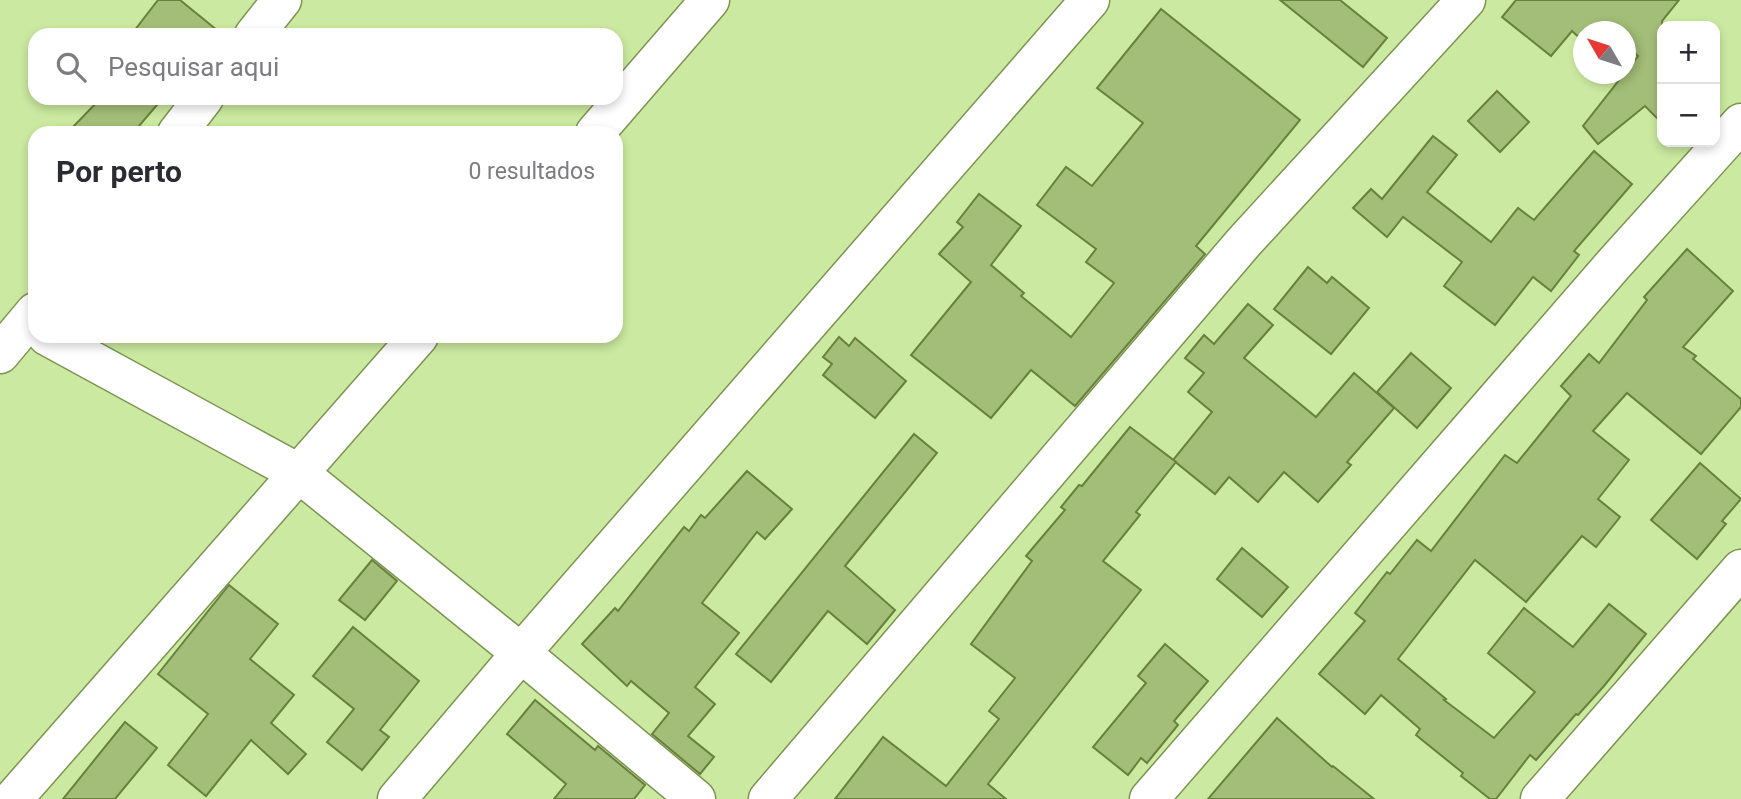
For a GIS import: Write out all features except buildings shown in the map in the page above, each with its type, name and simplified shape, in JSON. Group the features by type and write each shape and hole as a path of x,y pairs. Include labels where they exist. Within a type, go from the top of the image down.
{"street":[{"path":"260,28 282,0"},
{"path":"623,101 710,0"},
{"path":"397,799 1090,0"},
{"path":"768,799 1244,242 1465,0"},
{"path":"182,126 199,105"},
{"path":"601,126 619,105"},
{"path":"1149,799 1613,265 1741,123"},
{"path":"0,354 28,332"},
{"path":"66,343 300,474 696,799"},
{"path":"13,799 413,343"},
{"path":"1540,799 1741,569"}]}
